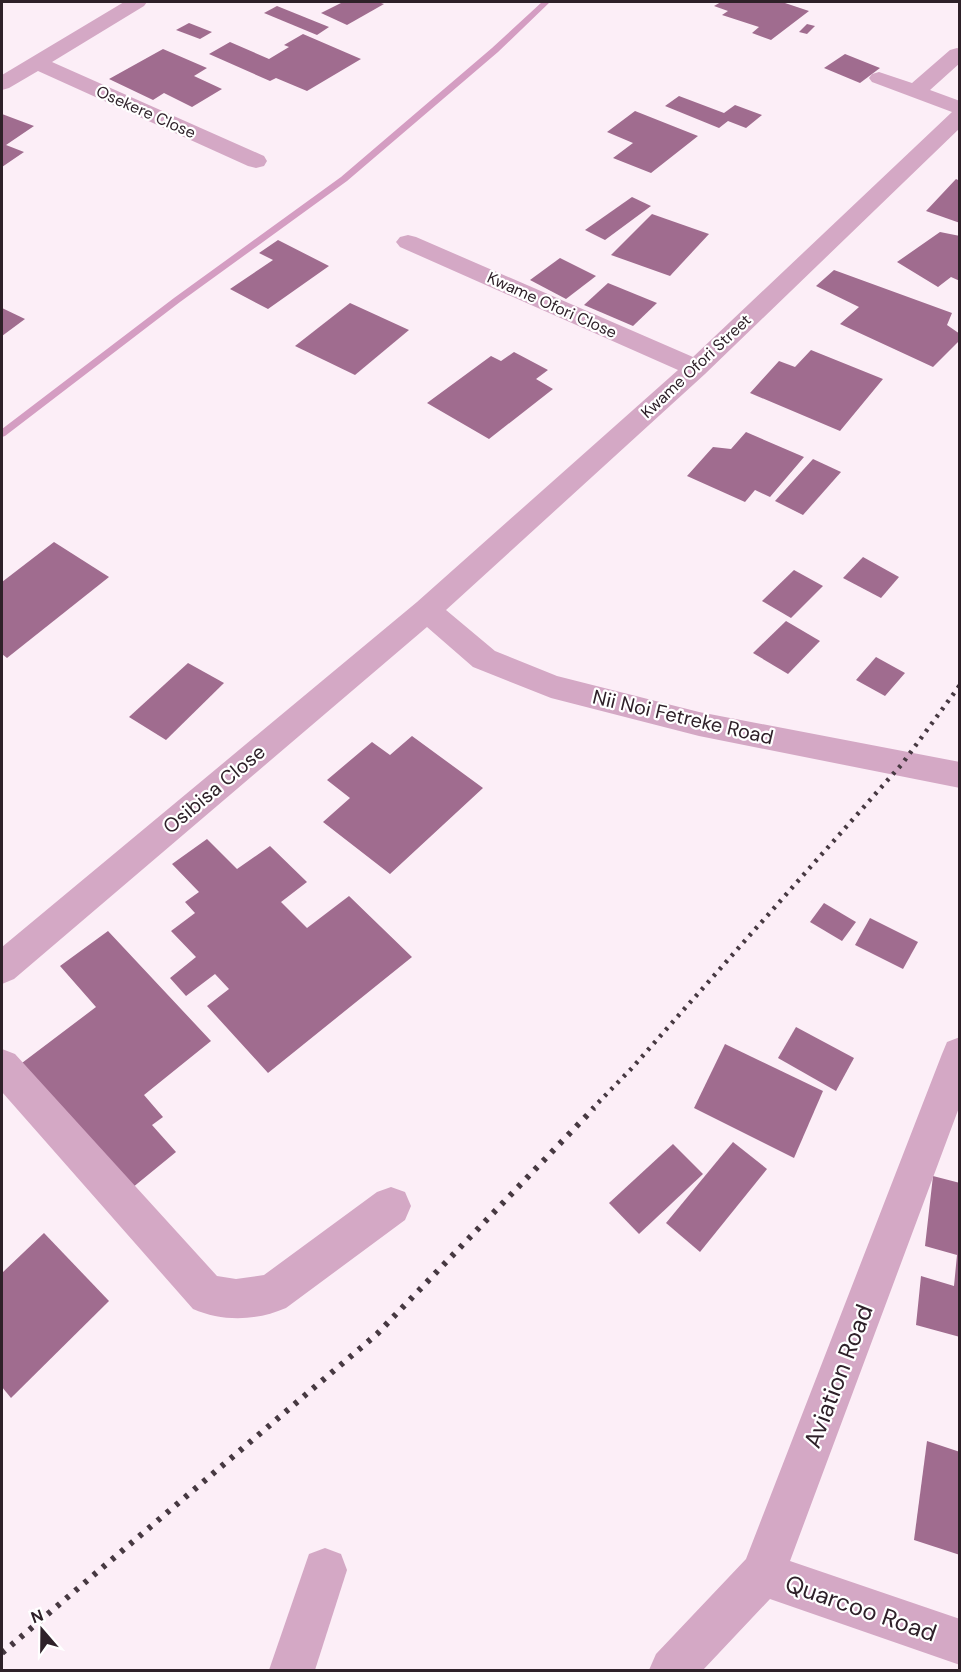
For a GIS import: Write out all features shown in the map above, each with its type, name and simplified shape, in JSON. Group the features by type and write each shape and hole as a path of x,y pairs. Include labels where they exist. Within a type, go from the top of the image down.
{"street":[{"path":"2,84 137,2"},
{"path":"916,91 957,54"},
{"name":"Osekere Close","path":"37,63 256,161"},
{"path":"879,78 960,108"},
{"name":"Kwame Ofori Street","path":"427,610 696,368 960,116"},
{"name":"Kwame Ofori Close","path":"408,242 696,368"},
{"name":"Nii Noi Fetreke Road","path":"427,610 484,658 551,686 699,724 960,775"},
{"name":"Osibisa Close","path":"2,968 427,610"},
{"name":"Aviation Road","path":"672,1671 764,1574 960,1054"},
{"path":"2,1066 207,1294 236,1299 272,1294 392,1206"},
{"path":"292,1671 325,1570"},
{"name":"Quarcoo Road","path":"764,1574 960,1642"}],"building":[{"path":"343,2 384,4 347,25 321,13"},
{"path":"721,2 782,2 809,11 771,40 752,33 759,27 722,15 728,11 714,6"},
{"path":"277,6 329,27 317,35 264,13"},
{"path":"189,23 212,32 200,39 176,30"},
{"path":"807,24 815,26 807,34 799,32"},
{"path":"303,34 361,59 307,91 276,78 270,81 209,54 230,42 269,59 289,47 284,45"},
{"path":"163,49 207,68 194,76 222,89 192,107 164,93 153,100 109,79"},
{"path":"845,54 880,68 860,83 824,68"},
{"path":"679,96 724,113 735,105 762,115 746,128 728,121 719,128 665,106"},
{"path":"635,111 698,136 651,173 613,158 633,143 607,132"},
{"path":"2,114 34,126 6,145 24,152 2,167"},
{"path":"956,179 960,181 960,223 926,211"},
{"path":"632,197 651,206 605,240 585,230"},
{"path":"652,214 709,234 670,276 611,255"},
{"path":"940,232 960,236 960,281 951,277 938,287 897,262"},
{"path":"278,240 329,266 268,309 230,289 273,260 259,253"},
{"path":"560,258 596,276 566,299 530,280"},
{"path":"834,270 952,313 947,325 960,334 960,340 933,367 840,324 859,307 816,286"},
{"path":"608,283 657,303 633,326 584,305"},
{"path":"350,303 409,330 355,375 295,346"},
{"path":"2,308 25,319 2,336"},
{"path":"811,350 883,379 840,431 750,393 779,361 795,367"},
{"path":"514,352 548,370 536,379 553,389 489,439 427,403 491,356 501,361"},
{"path":"746,432 804,457 770,497 755,490 745,502 687,476 713,447 731,449"},
{"path":"813,459 841,472 803,515 775,501"},
{"path":"54,542 109,577 7,658 2,654 2,582"},
{"path":"863,557 899,577 881,598 843,578"},
{"path":"794,570 823,586 791,618 762,601"},
{"path":"786,621 820,641 788,674 753,653"},
{"path":"876,657 905,673 885,696 856,680"},
{"path":"188,663 224,683 166,740 129,717"},
{"path":"412,736 483,788 390,874 323,822 350,798 327,780 372,742 390,755"},
{"path":"207,839 237,869 270,846 307,882 281,902 307,928 349,896 412,957 268,1073 207,1006 229,989 215,974 186,996 170,978 196,957 171,931 195,913 185,902 199,892 172,864"},
{"path":"824,903 856,922 842,941 810,922"},
{"path":"870,918 918,942 903,969 855,945"},
{"path":"108,931 211,1041 144,1095 163,1117 152,1125 176,1152 121,1197 14,1069 96,1007 60,966"},
{"path":"796,1027 854,1058 836,1091 778,1058"},
{"path":"725,1044 823,1091 794,1158 694,1108"},
{"path":"733,1142 767,1169 700,1252 666,1223"},
{"path":"673,1144 703,1174 639,1234 609,1203"},
{"path":"933,1176 960,1183 960,1337 916,1325 921,1276 954,1286 957,1255 925,1246"},
{"path":"44,1233 109,1301 11,1398 2,1387 2,1273"},
{"path":"927,1441 960,1452 960,1555 914,1540"}],"waterway":[{"path":"2,434 177,300 344,179 495,50 546,2"}],"railway":[{"path":"592,1109 631,1069 902,764 960,685"},
{"path":"2,1653 377,1334 594,1108"}]}
